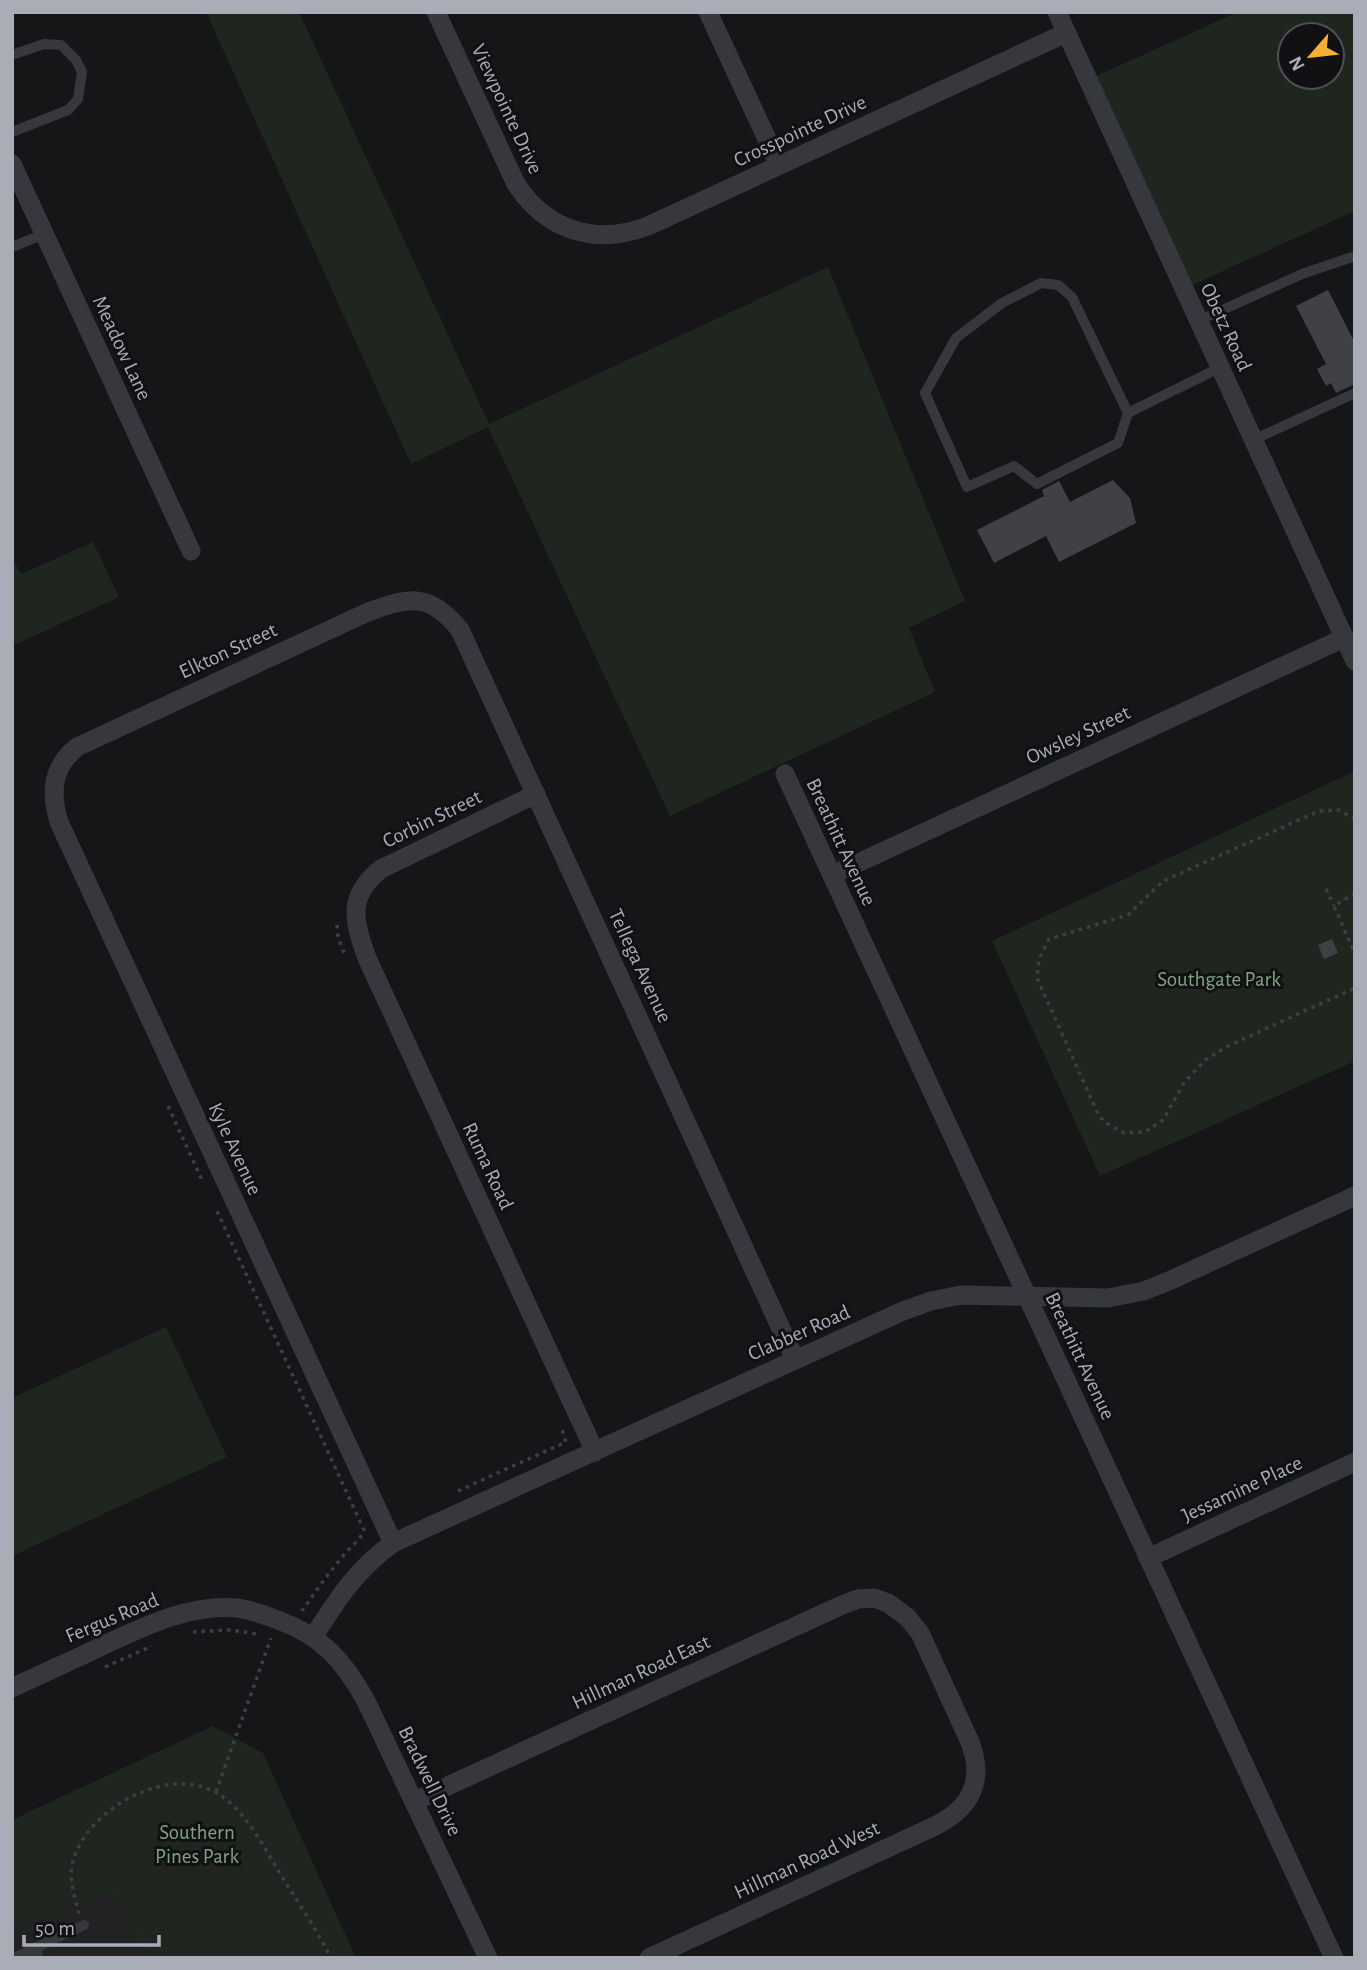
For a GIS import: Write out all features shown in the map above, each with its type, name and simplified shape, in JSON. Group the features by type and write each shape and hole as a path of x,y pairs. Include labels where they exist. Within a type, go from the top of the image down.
{"street":[{"name":"Viewpointe Drive","path":"436,12 516,184 535,208 548,219"},
{"path":"708,12 779,165"},
{"name":"Obetz Road","path":"1057,12 1355,661"},
{"name":"Crosspointe Drive","path":"548,219 589,234 610,235 635,231 1066,33"},
{"name":"Meadow Lane","path":"12,163 191,551"},
{"name":"Elkton Street","path":"57,770 69,753 86,742 368,612 398,601 413,599 429,603"},
{"name":"Tellega Avenue","path":"429,603 441,610 460,630 795,1359"},
{"name":"Owsley Street","path":"832,875 1345,638"},
{"name":"Kyle Avenue","path":"57,770 52,796 59,822 393,1543"},
{"name":"Breathitt Avenue","path":"785,774 1334,1958"},
{"name":"Corbin Street","path":"358,895 372,876 392,862 536,794"},
{"name":"Ruma Road","path":"358,895 356,928 367,958 595,1452"},
{"name":"Clabber Road","path":"318,1629 345,1587 375,1556 393,1543 903,1311 931,1301 961,1295 1108,1298 1144,1290 1355,1196"},
{"name":"Jessamine Place","path":"1148,1558 1355,1462"},
{"name":"Hillman Road East","path":"415,1801 842,1605 858,1599 874,1598 888,1603"},
{"name":"Hillman Road West","path":"649,1958 947,1820 967,1802 976,1779 974,1754 920,1633 907,1617 888,1603"},
{"name":"Fergus Road","path":"12,1688 157,1621 183,1614 237,1608 297,1618 318,1629"},
{"name":"Bradwell Drive","path":"318,1629 330,1651 356,1682 488,1958"}],"lane":[{"path":"12,55 44,44 61,44 76,60 82,72 78,99 68,110 12,132"},
{"path":"12,247 44,234"},
{"path":"1198,321 1302,274 1353,260"},
{"path":"1128,413 1072,297 1058,285 1041,283 1002,303 956,338 925,393 967,487 1014,466 1037,484 1118,443 1128,413 1219,368"},
{"path":"1253,440 1355,393"},
{"path":"13,1958 37,1953 83,1925"}],"path":[{"path":"1355,819 1338,810 1318,811 1163,881 1128,915 1049,939 1039,959 1037,978 1098,1114 1113,1129 1136,1134 1146,1132 1163,1121 1184,1083 1205,1060 1230,1045 1355,988"},
{"path":"1326,888 1355,954"},
{"path":"1334,906 1355,892"},
{"path":"337,919 338,938 346,958"},
{"path":"166,1102 203,1182"},
{"path":"191,1632 230,1630 263,1634 285,1644 297,1618 318,1587 361,1538 364,1530 214,1205"},
{"path":"453,1493 566,1442 557,1418"},
{"path":"297,1618 318,1629"},
{"path":"216,1792 271,1638"},
{"path":"101,1669 153,1646"},
{"path":"83,1925 71,1883 72,1865 78,1847 103,1815 136,1795 157,1785 192,1783 216,1792 242,1815 331,1958"}],"shaded area":[{"path":"111,1892 152,1958 12,1958 12,1933"}],"green space":[{"path":"206,12 299,12 489,424 828,267 965,601 909,628 935,692 670,816 488,427 411,464"},
{"path":"1238,12 1355,12 1355,211 1192,285 1096,76"},
{"path":"93,542 119,597 12,646 12,557 21,574"},
{"name":"Southgate Park","path":"1355,771 1355,1061 1100,1176 992,941"},
{"path":"166,1327 227,1457 12,1556 12,1398"},
{"name":"Southern Pines Park","path":"213,1726 263,1753 356,1958 152,1958 111,1892 12,1933 12,1820"}],"building":[{"path":"1328,290 1355,343 1355,384 1336,393 1331,383 1326,386 1317,369 1326,364 1296,306"},
{"path":"1113,480 1130,498 1136,523 1059,562 1046,536 994,563 977,530 1044,496 1042,490 1059,481 1070,502"},
{"path":"1332,939 1338,953 1324,959 1318,945"}]}
